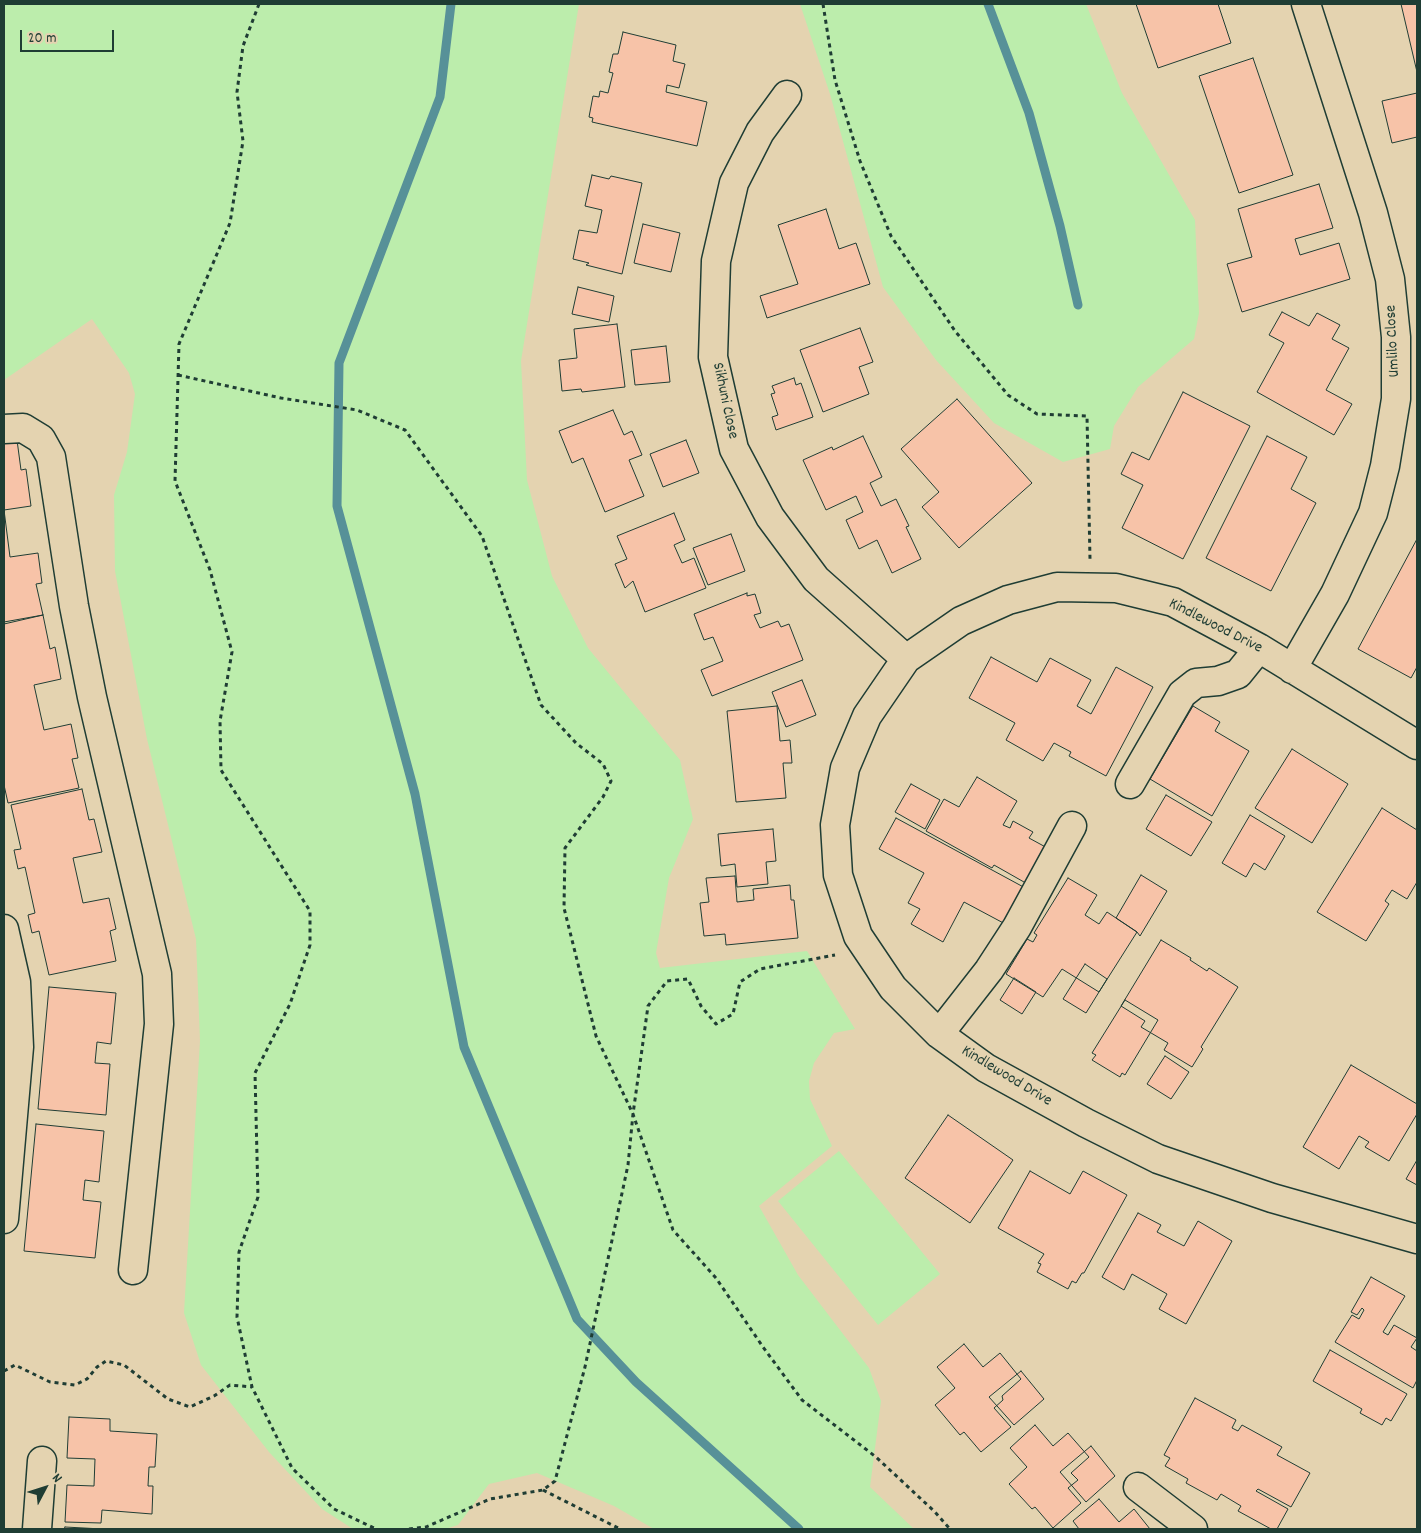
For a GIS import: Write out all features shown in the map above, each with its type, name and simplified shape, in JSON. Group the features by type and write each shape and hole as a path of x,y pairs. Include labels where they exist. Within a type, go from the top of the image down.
{"street":[{"name":"Umlilo Close","path":"1292,669 1335,594 1373,513 1385,466 1396,399 1396,337 1390,279 1373,213 1306,4"},
{"name":"Sikhuni Close","path":"787,94 760,132 734,183 716,261 714,357 734,449 770,517 816,579 906,659"},
{"path":"4,429 23,428 41,439 51,458 74,606 92,697 157,974 159,1024 132,1270"},
{"name":"Kindlewood Drive","path":"1417,745 1259,648 1173,602 1116,588 1057,587 1008,600 961,621 906,659 867,716 845,768 836,825 838,876 858,936 893,988 939,1034 986,1068 1086,1124 1158,1158 1272,1198 1417,1239"},
{"path":"1130,784 1182,694 1196,683 1218,681 1238,674 1259,648"},
{"path":"939,1034 989,970 1017,927 1072,826"},
{"path":"4,929 16,982 20,1047 4,1219"},
{"path":"37,1529 42,1461"},
{"path":"1138,1487 1192,1529"}],"path":[{"path":"259,4 243,46 237,92 243,141 230,223 179,344 175,481 210,570 232,652 220,721 221,770 310,911 310,945 290,1004 255,1073 258,1197 239,1252 237,1316 252,1386 292,1468 334,1508 376,1529"},
{"path":"823,4 835,80 860,161 891,236 956,331 1008,395 1038,414 1087,416 1091,587"},
{"path":"178,374 281,398 357,410 405,430 482,536 541,705 576,743 603,764 611,781 603,797 564,848 564,908 596,1036 633,1114 673,1230 716,1278 763,1348 802,1400 876,1458 935,1512 950,1529"},
{"path":"408,1529 426,1527 490,1499 543,1490 555,1481 586,1359 628,1165 648,1006 667,981 688,979 701,1006 716,1024 733,1014 740,982 760,969 867,950"},
{"path":"4,1371 15,1365 50,1382 75,1386 87,1379 96,1366 106,1361 124,1365 168,1399 190,1407 214,1396 230,1385 252,1386"},
{"path":"543,1490 620,1529"}],"green space":[{"path":"4,4 579,4 521,361 527,480 552,576 588,648 680,760 693,819 669,878 656,953 660,968 807,951 855,1029 834,1033 814,1063 809,1081 810,1099 832,1146 759,1206 798,1275 869,1368 881,1401 870,1487 914,1529 654,1529 614,1506 537,1473 489,1484 458,1525 445,1529 353,1529 322,1509 269,1452 201,1365 184,1313 200,1041 196,939 147,739 115,571 114,495 127,452 135,394 129,373 92,319 4,380"},
{"path":"800,4 1086,4 1122,93 1195,220 1199,313 1194,339 1138,387 1114,426 1110,449 1063,462 994,423 936,360 883,287 830,94"},
{"path":"839,1151 940,1274 878,1325 778,1201"}],"building":[{"path":"1136,4 1218,4 1231,43 1158,68"},
{"path":"1401,4 1417,4 1417,72"},
{"path":"623,32 676,45 673,61 685,64 679,88 667,85 666,92 707,102 697,146 592,122 593,118 589,117 593,96 599,97 600,91 608,93 613,73 609,72 613,54 618,54"},
{"path":"1253,58 1293,175 1239,193 1199,76"},
{"path":"1417,93 1417,137 1392,143 1382,101"},
{"path":"592,175 609,179 611,176 642,183 622,274 586,265 589,263 573,259 579,230 597,233 602,210 585,206"},
{"path":"1319,184 1333,228 1295,239 1300,255 1339,243 1350,279 1242,312 1227,264 1252,257 1238,209"},
{"path":"826,209 839,249 856,243 870,284 767,318 760,296 798,284 778,225"},
{"path":"643,224 680,233 671,272 634,263"},
{"path":"578,287 614,296 609,322 572,314"},
{"path":"1282,312 1309,326 1317,313 1340,325 1332,339 1349,348 1326,390 1352,404 1334,435 1257,392 1284,343 1269,335"},
{"path":"617,324 625,387 582,392 581,389 562,391 559,360 577,358 574,329"},
{"path":"860,328 873,362 859,367 869,394 823,412 800,350"},
{"path":"666,346 670,382 635,385 631,350"},
{"path":"794,378 796,385 801,383 813,417 776,430 772,417 778,415 771,394 775,393 772,386"},
{"path":"1183,392 1250,426 1183,559 1122,528 1143,485 1121,474 1132,452 1149,460"},
{"path":"957,399 1032,483 959,548 922,507 939,492 901,449"},
{"path":"613,410 624,435 632,431 642,455 629,460 644,496 605,512 583,458 572,463 559,431"},
{"path":"863,436 882,477 870,483 881,506 896,499 909,526 906,527 921,559 892,573 877,540 859,549 846,520 863,512 856,496 826,510 803,460 832,447 833,450"},
{"path":"1267,436 1307,457 1291,489 1316,503 1271,591 1206,558"},
{"path":"17,440 21,470 26,469 31,506 4,510 4,442"},
{"path":"686,440 699,473 663,487 650,454"},
{"path":"4,510 10,557 38,553 42,583 36,584 43,615 4,622"},
{"path":"674,513 685,540 674,545 682,563 694,558 706,588 645,612 633,581 625,588 615,564 627,559 617,536"},
{"path":"731,534 745,571 708,585 693,548"},
{"path":"1417,539 1417,667 1411,678 1358,649"},
{"path":"747,593 747,596 755,594 761,613 754,615 760,628 778,621 781,627 789,624 803,660 712,696 701,670 723,661 713,637 704,640 694,614"},
{"path":"43,615 50,649 55,647 61,679 34,685 44,730 71,724 78,758 72,759 79,788 8,803 4,785 4,624"},
{"path":"991,657 1037,682 1050,658 1091,680 1077,706 1091,714 1116,667 1153,687 1106,776 1069,756 1071,752 1054,743 1043,761 1006,740 1015,723 969,698"},
{"path":"802,680 816,715 786,727 772,692"},
{"path":"777,706 780,741 790,740 792,763 783,763 786,798 736,802 727,711"},
{"path":"1193,706 1220,722 1215,731 1249,751 1212,816 1150,779"},
{"path":"1292,749 1348,784 1312,843 1255,808"},
{"path":"977,777 1017,801 1003,825 1010,828 1013,821 1033,832 1029,838 1051,850 1031,886 994,865 992,868 926,831 944,799 959,807"},
{"path":"911,784 940,800 925,829 895,812"},
{"path":"82,789 89,820 94,819 102,852 73,858 83,903 109,898 116,929 110,931 116,961 49,975 39,931 32,933 28,915 35,913 25,867 18,869 14,850 21,849 11,805"},
{"path":"1166,795 1212,822 1191,856 1146,829"},
{"path":"1382,808 1417,830 1417,882 1407,899 1392,890 1385,901 1389,904 1366,941 1317,912"},
{"path":"1250,815 1285,836 1265,870 1254,863 1246,877 1222,863"},
{"path":"896,818 1029,890 1009,926 964,902 943,942 911,924 920,909 908,903 924,873 879,849"},
{"path":"773,829 776,861 766,862 768,884 737,887 735,864 721,866 718,834"},
{"path":"1141,875 1167,891 1140,936 1116,918"},
{"path":"735,876 737,902 754,900 753,889 790,885 791,900 794,900 798,938 726,945 725,934 704,936 700,903 709,902 706,878"},
{"path":"1068,878 1097,895 1085,915 1099,924 1107,912 1137,932 1099,992 1062,969 1043,997 1006,974 1027,939 1033,942 1037,935 1034,933"},
{"path":"1161,940 1191,958 1190,960 1207,971 1209,968 1238,987 1201,1047 1203,1049 1192,1067 1164,1050 1168,1043 1141,1027 1145,1021 1121,1006"},
{"path":"1085,964 1107,979 1086,1013 1063,999"},
{"path":"1014,978 1036,992 1022,1014 1000,1000"},
{"path":"49,987 116,993 111,1044 97,1042 95,1063 110,1064 106,1115 38,1109"},
{"path":"1125,1000 1158,1020 1125,1075 1122,1073 1120,1077 1092,1060 1096,1055 1092,1053"},
{"path":"1165,1056 1189,1072 1171,1099 1147,1084"},
{"path":"1351,1065 1417,1104 1417,1114 1389,1161 1365,1147 1369,1142 1359,1136 1339,1169 1303,1147"},
{"path":"948,1115 1013,1160 970,1223 905,1178"},
{"path":"36,1124 104,1131 99,1182 85,1180 83,1200 101,1202 95,1258 24,1251"},
{"path":"1417,1160 1417,1185 1406,1179"},
{"path":"1030,1171 1070,1194 1083,1171 1127,1195 1084,1273 1082,1273 1076,1283 1072,1281 1068,1289 1037,1272 1041,1264 1038,1263 1044,1254 998,1228"},
{"path":"1138,1213 1161,1225 1157,1232 1184,1246 1198,1221 1232,1241 1186,1324 1159,1309 1167,1294 1132,1274 1124,1290 1102,1277"},
{"path":"1371,1277 1405,1296 1383,1332 1388,1335 1394,1325 1417,1338 1411,1347 1417,1351 1417,1380 1413,1388 1335,1342 1352,1315 1359,1319 1364,1310 1362,1308 1357,1315 1351,1312"},
{"path":"964,1344 983,1367 1000,1353 1021,1379 1002,1396 1003,1400 994,1408 1011,1427 981,1452 964,1432 960,1435 935,1405 955,1388 937,1367"},
{"path":"1330,1350 1407,1394 1391,1421 1386,1418 1382,1425 1360,1413 1362,1409 1313,1381"},
{"path":"1021,1371 1044,1399 1014,1425 989,1397"},
{"path":"1195,1398 1236,1420 1232,1428 1238,1431 1242,1425 1282,1447 1277,1455 1310,1473 1291,1507 1258,1489 1256,1491 1288,1509 1277,1529 1271,1529 1238,1511 1241,1506 1221,1494 1217,1500 1186,1483 1188,1479 1165,1466 1170,1458 1164,1455"},
{"path":"69,1417 110,1419 110,1431 157,1434 155,1467 149,1467 148,1486 153,1486 152,1514 102,1510 101,1523 65,1522 67,1485 94,1486 95,1459 67,1458"},
{"path":"1035,1425 1053,1446 1068,1433 1089,1457 1071,1473 1078,1480 1068,1488 1081,1503 1053,1528 1035,1507 1032,1509 1009,1484 1027,1467 1010,1448"},
{"path":"1091,1446 1115,1476 1086,1502 1060,1472"},
{"path":"1099,1499 1119,1522 1134,1509 1150,1529 1079,1529 1073,1521"},
{"path":"65,1527 102,1529 64,1529"}],"waterway":[{"path":"451,4 440,97 339,363 337,506 415,794 464,1047 577,1319 636,1382 799,1529"},
{"path":"988,4 1029,113 1060,226 1078,305"}]}
